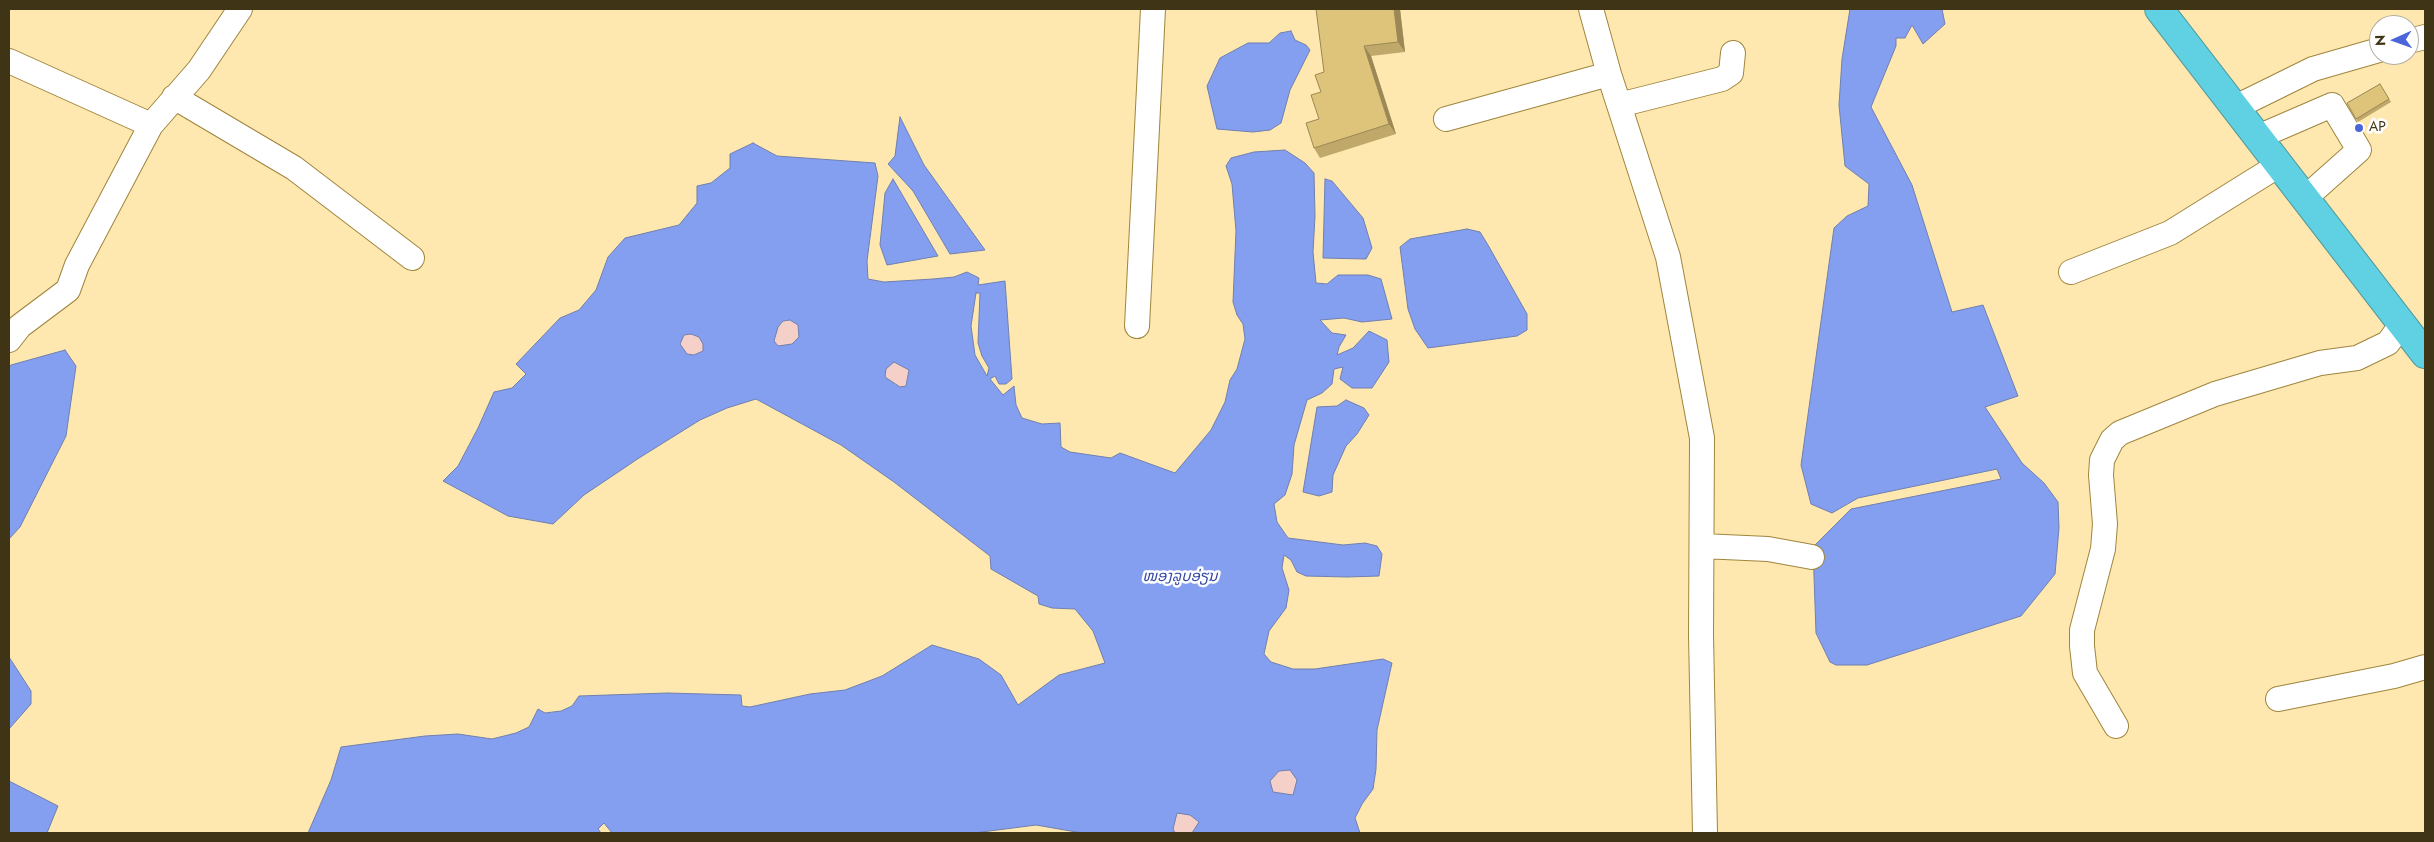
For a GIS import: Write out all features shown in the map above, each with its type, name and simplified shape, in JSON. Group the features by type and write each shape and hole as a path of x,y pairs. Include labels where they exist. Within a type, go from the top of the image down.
{"highway":[{"path":"2159,9 2425,354"}],"street":[{"path":"9,340 20,326 68,290 77,265 151,125 199,70 240,9"},
{"path":"1137,326 1153,9"},
{"path":"1591,9 1609,74 1668,257 1700,428 1705,833"},
{"path":"1619,105 1722,79 1730,73 1733,53"},
{"path":"2236,107 2312,69 2369,53"},
{"path":"9,61 151,125"},
{"path":"1446,119 1609,74"},
{"path":"174,97 294,168 412,258"},
{"path":"2258,137 2332,105 2359,150 2304,199"},
{"path":"2071,272 2170,233 2279,164"},
{"path":"2116,726 2085,673 2082,646 2082,630 2103,549 2105,524 2101,475 2102,460 2112,440 2120,433 2215,394 2320,363 2357,358 2388,343 2401,325"},
{"path":"1702,546 1768,549 1812,556"},
{"path":"2278,699 2394,676 2425,667"}],"shaded area":[{"path":"790,320 798,325 799,337 792,344 778,346 774,341 778,327 783,321"},
{"path":"691,334 699,337 703,344 703,351 694,355 687,354 680,344 684,335"},
{"path":"894,362 909,370 906,386 900,387 885,378 886,369"},
{"path":"1290,770 1297,780 1293,795 1273,792 1270,781 1279,771"},
{"path":"1176,813 1190,815 1199,823 1192,833 1175,833 1173,829"}],"water":[{"path":"1850,9 1942,9 1945,24 1923,44 1912,25 1905,38 1896,38 1896,46 1871,107 1912,185 1952,312 1983,305 2018,396 1985,407 2022,463 2044,483 2058,502 2059,528 2055,574 2021,616 1867,665 1836,665 1830,662 1816,633 1813,547 1851,509 2001,479 1997,469 1858,498 1832,513 1811,504 1801,465 1834,228 1847,216 1868,206 1869,184 1845,166 1839,105 1842,59"},
{"path":"1291,31 1295,40 1306,45 1310,50 1290,90 1281,123 1270,130 1253,132 1217,129 1207,86 1220,58 1248,43 1269,43 1280,33"},
{"path":"900,117 924,165 985,250 950,254 913,191 888,164 895,156"},
{"name":"ໜອງລູບອ່ຽນ","path":"753,143 777,156 875,163 878,176 867,261 868,279 884,282 933,279 954,277 967,272 979,278 978,285 1005,281 1012,379 1006,384 999,384 995,376 990,379 1003,395 1014,386 1016,405 1022,418 1042,424 1060,423 1061,447 1070,452 1111,458 1120,453 1175,473 1211,430 1225,402 1230,380 1237,369 1245,339 1243,324 1237,315 1233,302 1236,231 1232,184 1226,166 1231,158 1254,152 1285,150 1305,163 1314,173 1315,216 1313,252 1316,283 1327,284 1338,275 1368,275 1381,279 1392,319 1362,322 1344,318 1320,320 1332,333 1346,335 1337,355 1353,348 1369,331 1387,340 1389,362 1372,388 1352,388 1340,379 1343,367 1334,369 1332,384 1322,393 1307,400 1294,445 1292,474 1285,495 1274,504 1277,522 1288,538 1343,545 1365,543 1377,546 1382,554 1379,576 1347,577 1306,576 1297,572 1291,560 1284,555 1282,568 1289,590 1286,608 1269,631 1264,654 1271,662 1293,669 1315,669 1383,659 1392,663 1377,730 1376,769 1373,789 1355,818 1360,833 1192,833 1199,822 1190,815 1177,813 1173,829 1175,833 1082,833 1036,825 974,833 612,833 604,823 598,829 601,833 308,833 331,780 341,747 425,736 458,734 492,739 516,733 529,727 538,709 545,713 561,711 572,706 579,696 667,693 741,695 742,706 750,707 810,694 845,690 882,676 932,645 979,659 1001,675 1018,705 1059,675 1105,663 1093,631 1075,609 1052,608 1039,604 1038,596 991,569 990,556 894,482 841,445 756,399 727,408 700,420 584,495 553,524 508,516 443,481 458,466 494,392 512,388 526,374 516,364 560,318 579,310 596,290 608,257 625,238 679,225 697,203 697,186 711,183 730,168 730,154","holes":["976,293 980,293 978,343 982,356 989,368 987,376 975,355 971,326","790,320 798,325 799,337 792,344 778,346 774,341 778,327 783,321","691,334 699,337 703,344 703,351 694,355 687,354 680,344 684,335","894,362 909,370 906,386 900,387 885,377 886,369","1290,770 1297,780 1293,795 1273,792 1270,781 1279,771"]},
{"path":"893,179 938,256 887,265 880,245 885,193"},
{"path":"1325,179 1332,181 1363,218 1372,248 1366,259 1323,258"},
{"path":"1467,229 1480,232 1488,245 1527,314 1527,330 1517,336 1428,348 1415,329 1408,309 1400,247 1410,239"},
{"path":"65,350 76,366 66,436 20,527 9,539 9,368 11,365"},
{"path":"1346,400 1364,408 1369,415 1357,434 1346,446 1333,475 1332,492 1319,496 1303,492 1317,407 1337,406"},
{"path":"9,657 31,691 31,704 9,729"},
{"path":"9,781 58,806 47,833 9,833"}],"building":[{"path":"1316,9 1394,9 1398,42 1364,46 1389,124 1314,148 1306,123 1319,119 1311,95 1321,92 1315,75 1324,72"},
{"path":"2380,84 2389,99 2356,119 2347,103"}],"place":[{"name":"AP","path":"2359,128"}]}
